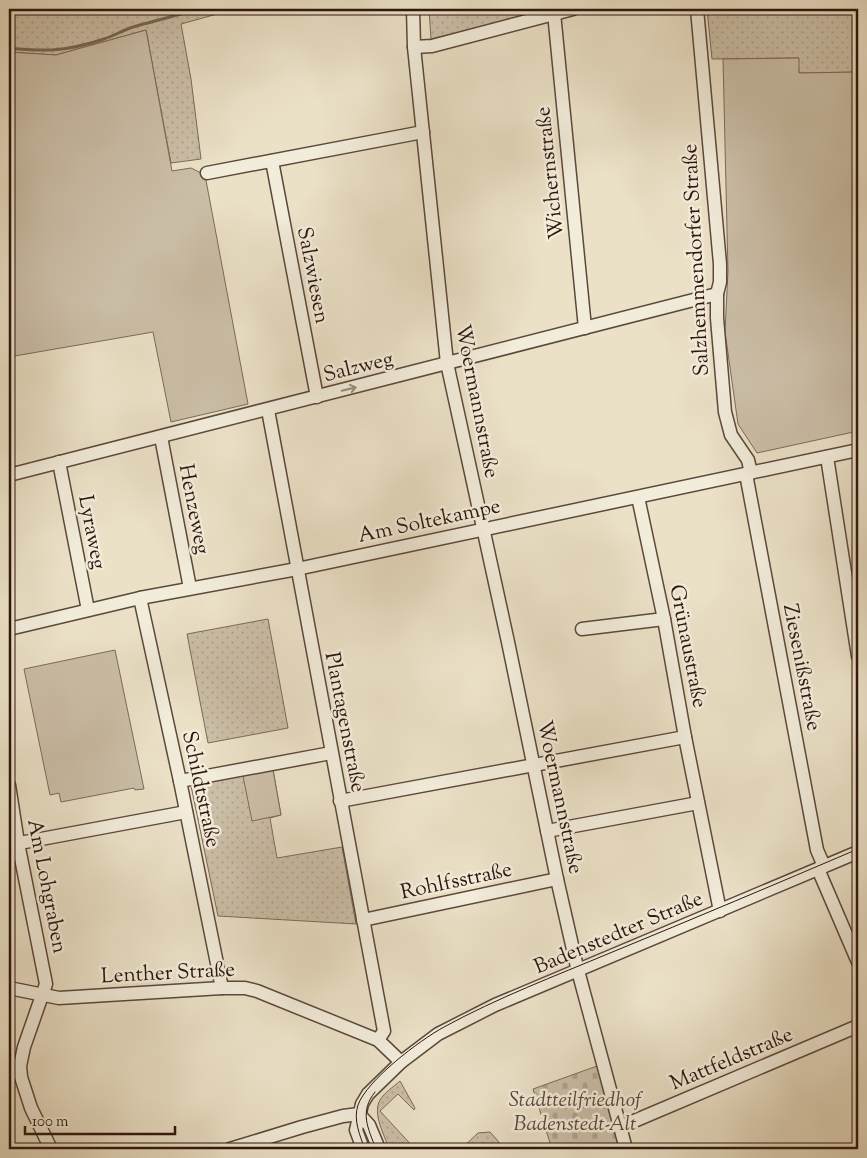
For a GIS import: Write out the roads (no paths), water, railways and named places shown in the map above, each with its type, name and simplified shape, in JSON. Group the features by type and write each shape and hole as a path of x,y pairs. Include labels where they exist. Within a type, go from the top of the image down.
{"street":[{"name":"Woermannstraße","path":"413,9 414,47 447,364 484,530 557,879 578,970 626,1149"},
{"path":"414,47 432,46 573,9"},
{"name":"Salzhemmendorfer Straße","path":"697,9 720,264 717,318 725,412 732,435 748,460 748,473"},
{"name":"Wichernstraße","path":"554,13 585,328"},
{"path":"207,173 423,132"},
{"name":"Salzwiesen","path":"272,160 317,397"},
{"name":"Salzweg","path":"9,475 717,294"},
{"name":"Plantagenstraße","path":"268,410 384,1031 378,1040"},
{"name":"Henzeweg","path":"161,437 190,588"},
{"name":"Am Soltekampe","path":"9,629 140,598 297,569 858,450"},
{"path":"827,457 858,656"},
{"name":"Lyraweg","path":"59,462 88,610"},
{"name":"Ziesenißstraße","path":"748,473 816,850 821,868 858,962"},
{"name":"Grünaustraße","path":"638,497 664,619 685,737 720,911"},
{"name":"Schildtstraße","path":"140,598 222,988"},
{"path":"582,629 664,619"},
{"path":"340,801 685,737"},
{"path":"180,781 331,753"},
{"name":"Am Lohgraben","path":"9,785 14,844 46,984 24,1047 20,1066 21,1077 31,1108 51,1149"},
{"path":"547,831 698,803"},
{"path":"14,844 186,812"},
{"name":"Badenstedter Straße","path":"359,1114 368,1094 401,1062 456,1023 858,852"},
{"name":"Rohlfsstraße","path":"363,920 557,879"},
{"name":"Lenther Straße","path":"9,988 59,998 246,988 378,1040 401,1062"},
{"name":"Mattfeldstraße","path":"620,1128 858,1026"},
{"path":"230,1149 343,1116 359,1114"},
{"path":"359,1114 356,1130 363,1149"},
{"path":"359,1114 369,1125 378,1149"}],"waterway":[{"path":"9,48 57,50 79,46 108,38 133,27 197,9"}],"tram line":[{"path":"365,1149 356,1116 358,1105 363,1095 395,1062 434,1033 464,1016 526,988 858,849"},
{"path":"375,1092 367,1106 366,1120 376,1149"}],"park label":[{"name":"Stadtteilfriedhof Badenstedt-Alt","path":"575,1111"}]}
